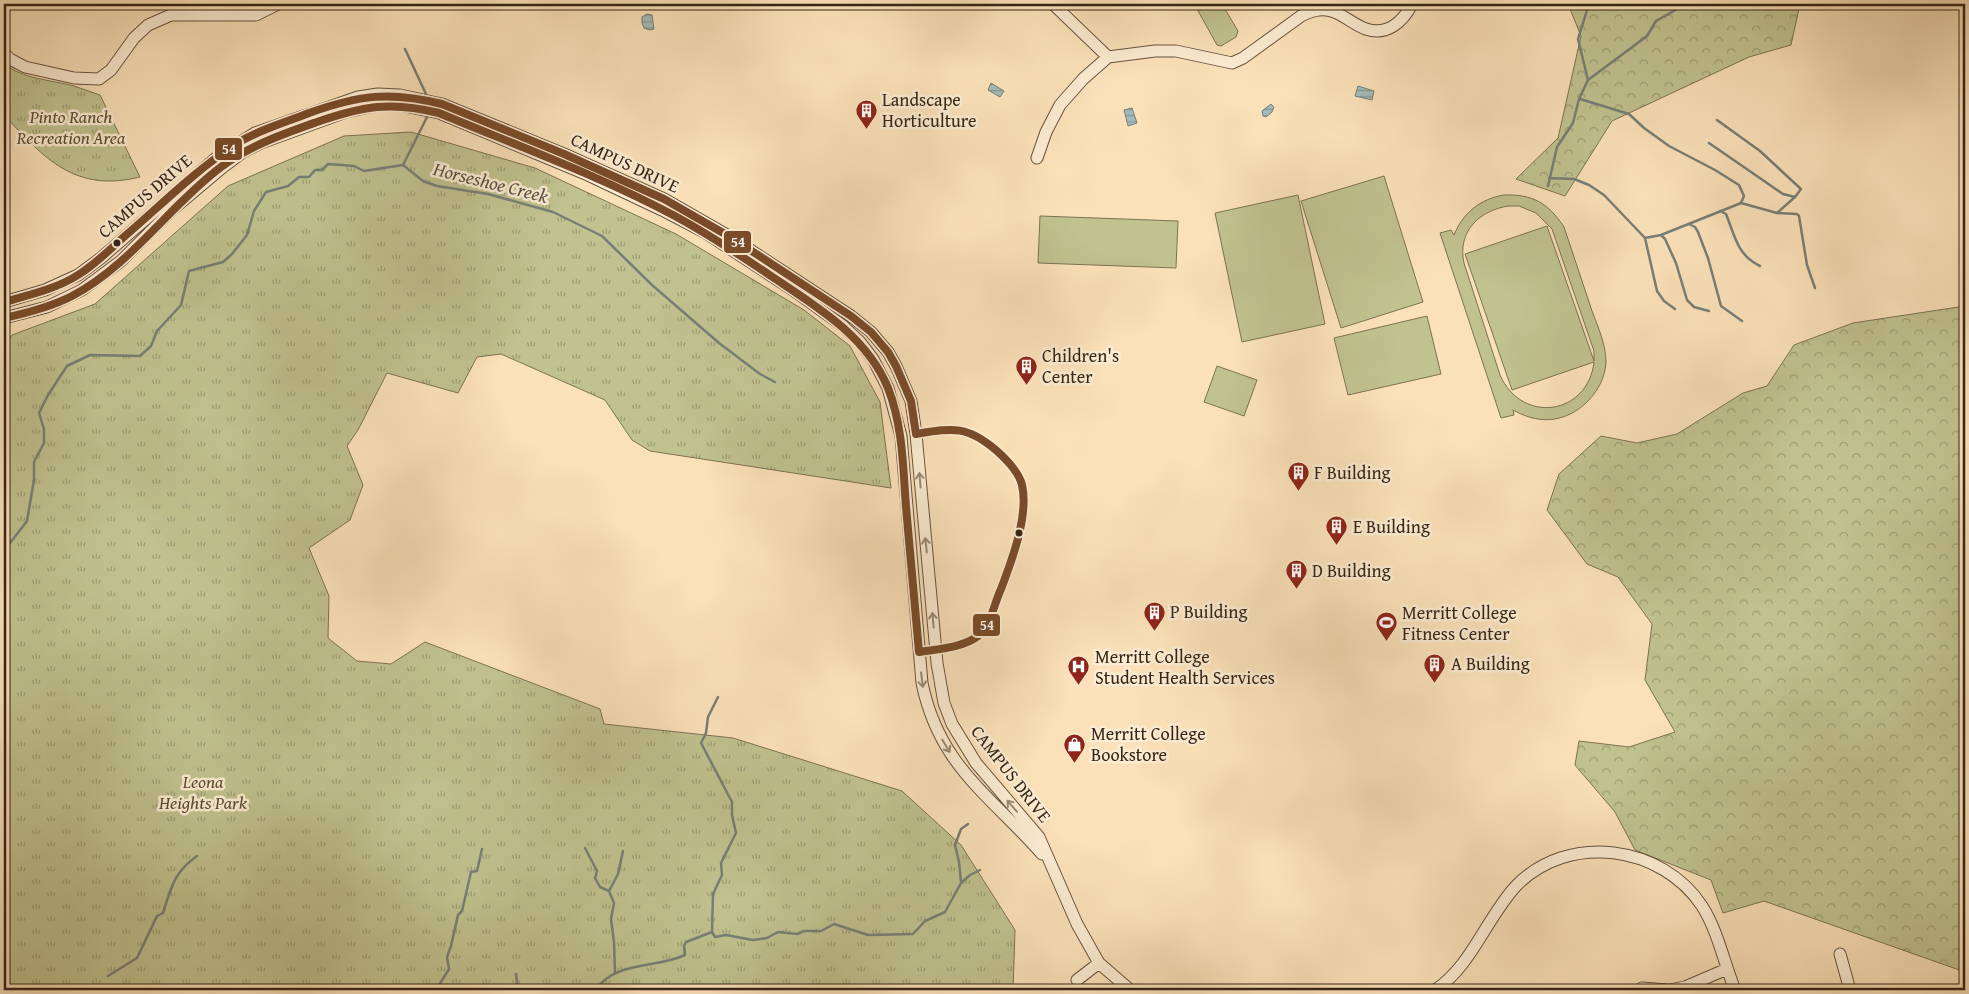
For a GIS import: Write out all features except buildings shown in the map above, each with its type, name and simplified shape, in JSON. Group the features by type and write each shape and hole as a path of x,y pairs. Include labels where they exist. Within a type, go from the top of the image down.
{"street":[{"path":"4,53 24,67 74,78 99,79 111,70 134,38 148,26 171,16 256,15 278,4"},
{"path":"1052,4 1108,56"},
{"path":"1037,158 1046,132 1060,105 1077,85 1108,56 1176,50 1232,62 1243,58 1301,16 1310,12 1333,11 1366,29 1381,30 1395,26 1404,18 1412,4"},
{"name":"CAMPUS DRIVE","path":"4,318 46,307 82,290 121,261 173,209 243,152 359,103"},
{"name":"CAMPUS DRIVE","path":"4,302 45,290 78,275 101,258 215,158 237,143 256,133 359,103 420,108 478,124 564,154 664,199 732,238 851,316 871,332 888,352 904,382 911,401 915,426 936,663 944,703 961,741 976,763 1039,838 1077,924 1099,963 1130,990"},
{"name":"CAMPUS DRIVE","path":"478,124 662,210 706,233 793,290 843,326 874,359 888,388 901,436 922,683 928,708 944,743 970,781 1023,832 1048,861"},
{"path":"1435,990 1453,975 1504,900 1518,884 1536,870 1552,861 1572,855 1595,852 1615,852 1652,862 1669,871 1693,894 1702,906 1714,930 1735,990"},
{"path":"1840,954 1850,990"},
{"path":"1077,980 1099,963"},
{"path":"1642,988 1669,990 1684,987 1727,969"}],"green space":[{"path":"1198,4 1222,4 1238,31 1236,37 1221,46 1217,45 1197,9"},
{"path":"1568,4 1800,4 1791,45 1749,57 1612,121 1565,196 1516,179 1558,138 1581,36"},
{"name":"Pinto Ranch Recreation Area","path":"4,63 28,76 74,86 100,95 140,177 117,181 97,180 79,176 63,168 33,146 4,115"},
{"name":"Leona Heights Park","path":"411,132 535,168 676,234 804,310 850,346 880,402 891,488 650,451 632,440 605,400 501,354 477,357 458,393 387,373 358,430 347,446 363,485 350,520 309,548 329,596 328,638 357,661 391,664 425,642 600,709 604,724 733,738 902,791 961,845 1015,930 1013,990 14,990 4,978 4,348 12,335 95,304 228,186 344,136"},
{"path":"1384,176 1423,302 1341,328 1301,201"},
{"path":"1298,195 1325,324 1242,342 1215,213"},
{"path":"1514,195 1532,198 1546,206 1558,219 1564,227 1599,330 1606,356 1603,377 1596,391 1586,403 1566,416 1543,420 1528,417 1513,410 1514,415 1501,418 1440,233 1451,230 1454,235 1462,220 1473,208 1495,197","holes":["1519,206 1536,213 1552,229 1594,351 1594,361 1547,226 1465,254 1512,390 1594,362 1589,380 1580,393 1567,403 1553,407 1538,407 1523,402 1510,391 1500,375 1464,263 1464,241 1473,224 1480,217 1498,208"]},
{"path":"1040,216 1178,221 1176,268 1038,263"},
{"path":"1965,306 1965,972 1764,901 1723,913 1711,880 1635,850 1615,812 1575,765 1579,741 1629,747 1675,732 1645,680 1652,624 1618,577 1587,564 1547,510 1559,474 1601,436 1637,443 1677,434 1743,393 1767,386 1794,345 1853,323"},
{"path":"1427,316 1441,374 1348,395 1334,338"},
{"path":"1217,366 1257,380 1244,416 1204,402"}],"water":[{"path":"647,14 652,15 654,29 644,28 642,17"},
{"path":"991,83 1004,91 1000,97 988,90"},
{"path":"1358,86 1374,91 1372,100 1355,96"},
{"path":"1271,104 1274,107 1272,112 1266,117 1263,116 1262,111"},
{"path":"1132,108 1137,123 1128,126 1124,110"}],"waterway":[{"path":"1587,4 1588,7 1578,39 1588,80"},
{"name":"Horseshoe Creek","path":"1548,186 1557,147 1573,123 1579,99 1588,80 1647,36 1656,21 1686,4"},
{"path":"405,49 426,94"},
{"path":"1580,99 1629,114 1644,128 1669,146 1739,185 1744,196 1741,203"},
{"path":"403,165 427,117"},
{"path":"1717,120 1760,151 1801,189 1777,213"},
{"path":"1709,143 1783,194 1795,197"},
{"name":"Horseshoe Creek","path":"4,544 10,543 27,521 34,480 34,462 44,443 44,429 39,413 67,366 90,355 140,356 151,346 157,331 181,305 189,271 223,262 232,254 247,235 254,211 266,192 288,186 299,177 309,177 315,170 322,170 328,164 354,166 364,171 403,165 423,181 437,186 488,194 553,212 602,236 652,285 719,343 760,374 775,382"},
{"path":"1549,178 1574,179 1589,185 1604,195 1645,238 1661,235 1741,203 1777,213 1797,214 1799,216 1807,265 1815,288"},
{"path":"1720,211 1726,214 1742,251 1752,262 1760,266"},
{"path":"1689,224 1695,227 1698,232 1708,258 1721,306 1742,321"},
{"path":"1661,235 1665,239 1676,263 1687,300 1694,307 1709,311"},
{"path":"1645,238 1657,291 1664,301 1675,309"},
{"path":"712,932 713,894 722,875 721,863 736,833 732,815 732,802 701,743 706,733 708,717 718,697"},
{"path":"961,882 955,845 961,829 968,824"},
{"path":"585,848 597,871 595,878 600,887 609,891 614,903 611,919 615,973"},
{"path":"436,990 449,969 447,957 458,915 462,911 471,872 477,871 482,849"},
{"path":"609,891 618,874 623,851"},
{"path":"108,976 137,958 157,916 163,913 171,888 178,874 197,856"},
{"path":"595,990 604,980 625,969 685,955 684,946 686,942 712,932 715,937 726,935 753,940 767,938 778,932 797,934 804,931 821,931 834,924 868,935 913,934 925,921 945,912 961,883 970,875 980,870"},
{"path":"516,974 518,990"}],"transit line":[{"name":"54","path":"4,302 52,288 85,271 207,165 236,144 253,135 327,107 359,99 390,96 442,104 564,154 664,199 732,238 851,316 871,332 888,352 896,366 911,401 916,434 940,430 959,430 968,433 986,443 1012,467 1018,475 1024,497 1021,523 1014,551 986,626 978,636 965,643 919,652 903,462 897,417 888,388 879,369 854,338 822,311 724,245 647,201 439,113 422,109 391,106 349,112 292,131 256,146 232,159 202,182 131,252 93,283 56,303 4,318"}],"place":[{"name":"Landscape Horticulture","path":"866,129"},
{"name":"Children's Center","path":"1026,385"},
{"name":"F Building","path":"1298,492"},
{"name":"E Building","path":"1337,546"},
{"name":"D Building","path":"1296,590"},
{"name":"P Building","path":"1154,631"},
{"name":"Merritt College Fitness Center","path":"1386,642"},
{"name":"A Building","path":"1435,683"},
{"name":"Merritt College Student Health Services","path":"1079,686"},
{"name":"Merritt College Bookstore","path":"1075,763"}]}
